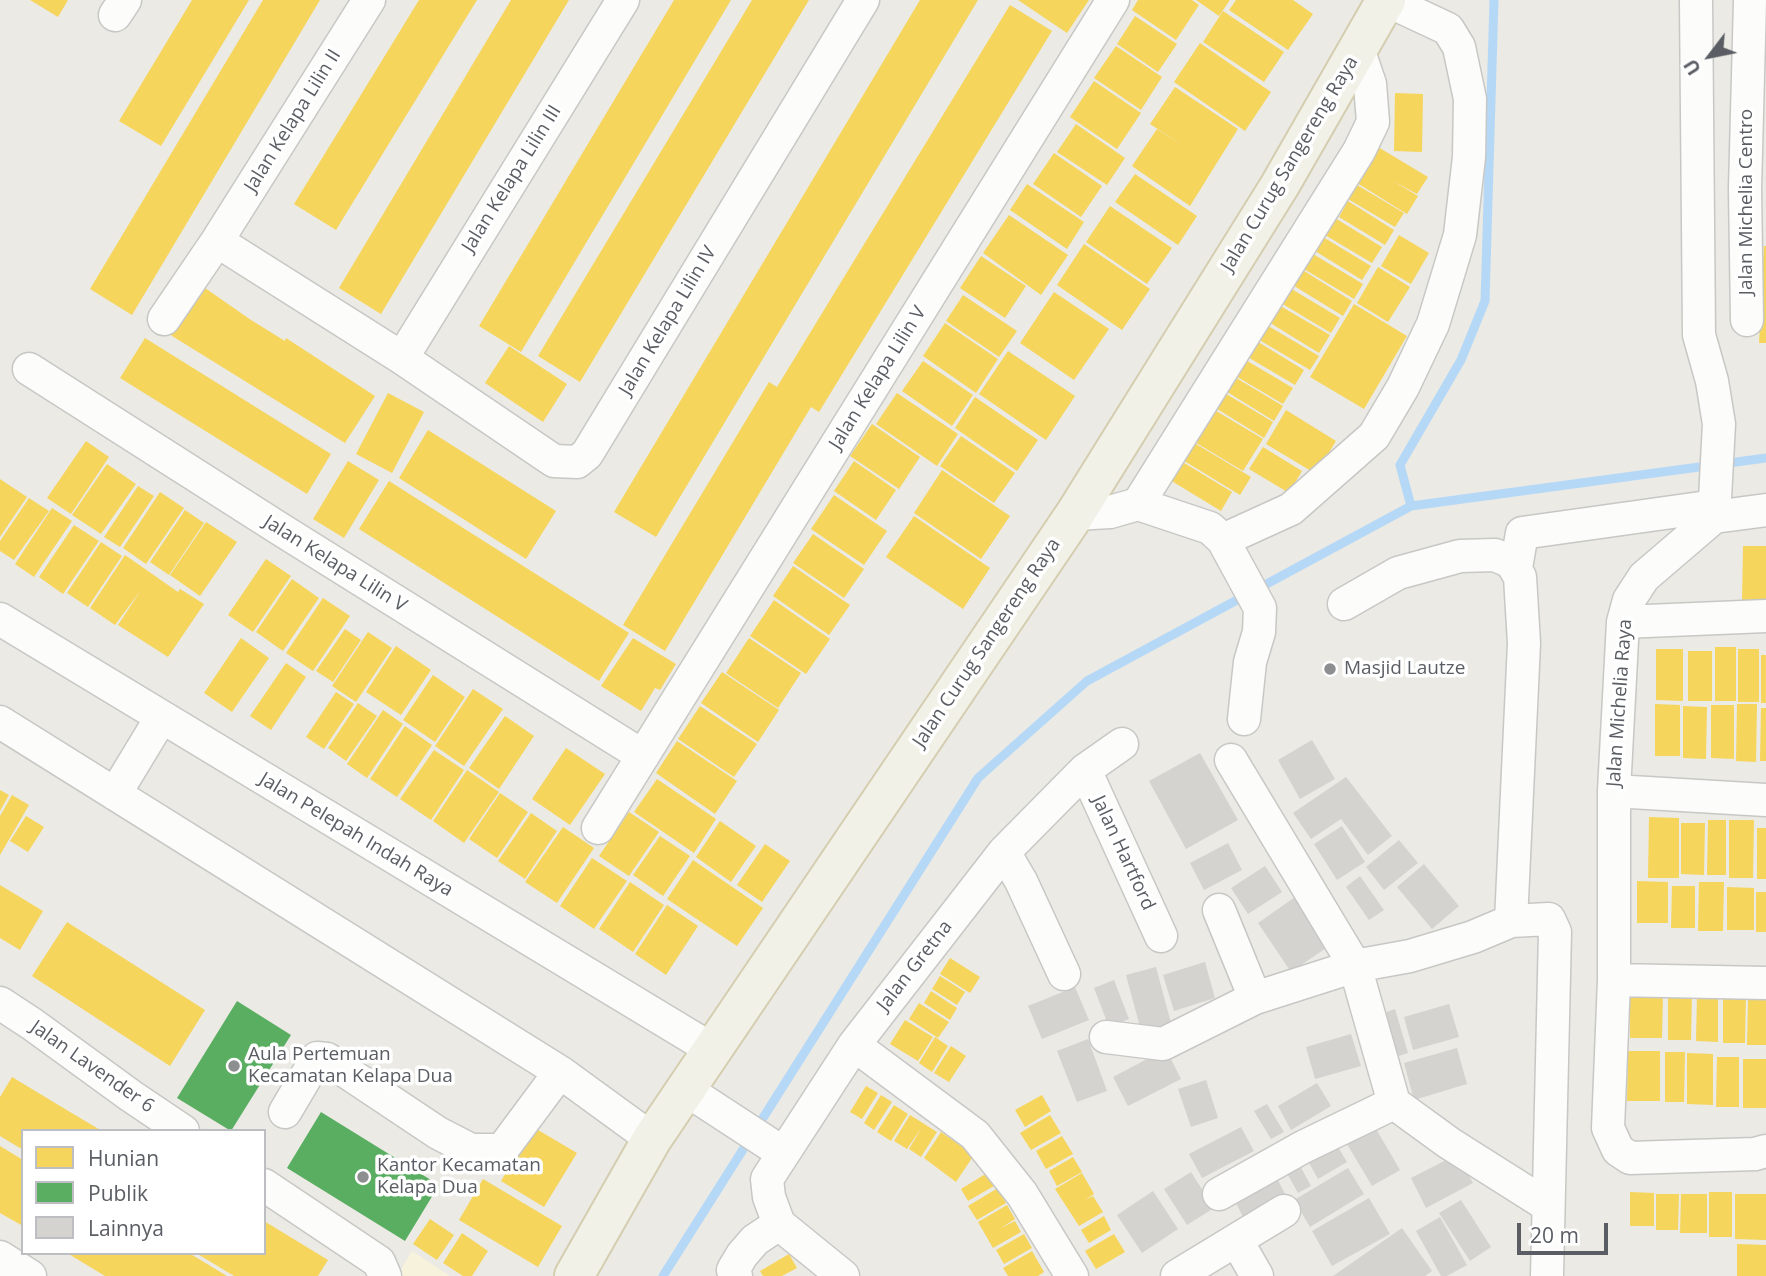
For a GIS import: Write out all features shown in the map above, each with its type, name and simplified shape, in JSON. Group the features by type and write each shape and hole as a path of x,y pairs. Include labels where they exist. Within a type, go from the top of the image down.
{"main road":[{"name":"Jalan Curug Sangereng Raya","path":"574,1276 652,1139 694,1095 713,1050 1075,514 1280,185 1386,0"}],"street":[{"name":"Jalan Kelapa Lilin II","path":"164,319 217,241 369,0"},
{"name":"Jalan Kelapa Lilin III","path":"402,358 623,0"},
{"name":"Jalan Kelapa Lilin IV","path":"402,358 554,461 577,462 587,454 863,0"},
{"name":"Jalan Kelapa Lilin V","path":"598,828 1113,0"},
{"path":"1230,552 1291,509 1374,436 1403,387 1433,324 1460,235 1469,157 1471,99 1459,47 1448,29 1386,0"},
{"path":"1696,0 1699,335 1715,394 1719,424 1714,506"},
{"name":"Jalan Michelia Centro","path":"1747,320 1745,189 1750,0"},
{"path":"1138,504 1359,151 1373,122 1370,84 1358,49"},
{"path":"217,241 402,358"},
{"name":"Jalan Kelapa Lilin V","path":"29,369 643,756"},
{"path":"1075,514 1110,512 1138,504 1210,528 1230,552 1260,608 1259,632 1250,662 1244,719"},
{"path":"1516,568 1522,533 1714,506 1766,510"},
{"name":"Jalan Michelia Raya","path":"1714,506 1644,578 1629,600 1623,622 1614,791 1614,981 1608,1128 1618,1150 1630,1158 1755,1154 1766,1151"},
{"path":"1344,604 1398,573 1460,556 1495,555 1511,562 1516,568 1520,577 1524,643 1511,921"},
{"path":"1623,622 1766,616"},
{"name":"Jalan Pelepah Indah Raya","path":"0,619 713,1050"},
{"path":"115,794 161,718"},
{"path":"0,722 560,1072 652,1139"},
{"name":"Jalan Gretna","path":"779,1224 769,1197 767,1179 771,1146 854,1045 1004,852 1086,770 1122,744"},
{"path":"1231,760 1355,966 1394,1103 1450,1143 1547,1205"},
{"name":"Jalan Hartford","path":"1086,770 1161,936"},
{"path":"1614,791 1766,800"},
{"path":"1004,852 1021,881 1064,974"},
{"path":"1219,909 1255,998"},
{"path":"1107,1037 1163,1044 1255,998 1355,966 1410,956 1473,937 1511,921 1549,919 1555,932 1546,1276"},
{"path":"1614,981 1766,983"},
{"name":"Jalan Lavender 6","path":"1,1006 32,1024 180,1129"},
{"path":"854,1045 975,1135 1022,1194 1072,1276"},
{"path":"285,1112 317,1058 327,1059 438,1133 471,1150 502,1150 560,1072"},
{"path":"694,1095 771,1146"},
{"path":"1219,1194 1303,1147 1394,1103"},
{"path":"266,1186 382,1269"},
{"path":"1177,1276 1284,1211"},
{"path":"734,1273 755,1240 779,1224 843,1276"},
{"path":"1237,1241 1258,1276"},
{"path":"0,1257 30,1276"}],"shaded area":[{"path":"412,1251 450,1276 397,1276"}],"building: Hunian":[{"path":"30,0 68,0 58,17"},
{"path":"192,0 249,0 161,146 119,121"},
{"path":"263,0 320,0 132,315 90,289"},
{"path":"419,0 477,0 336,230 294,204"},
{"path":"511,0 569,0 381,314 339,288"},
{"path":"674,0 731,0 521,352 479,326"},
{"path":"752,0 809,0 580,382 538,356"},
{"path":"920,0 978,0 656,537 614,512"},
{"path":"1018,0 1089,0 1067,33"},
{"path":"1138,0 1192,0 1199,5 1176,40 1132,10"},
{"path":"1196,0 1230,0 1219,16"},
{"path":"1236,0 1293,0 1313,14 1288,50 1229,10"},
{"path":"1010,5 1052,31 819,412 811,407 665,651 623,625 769,382 777,387"},
{"path":"1223,11 1284,52 1264,82 1203,42"},
{"path":"1135,16 1177,44 1158,72 1117,44"},
{"path":"1200,43 1271,92 1245,131 1174,82"},
{"path":"1116,46 1162,77 1141,110 1094,78"},
{"path":"1094,81 1141,113 1117,149 1070,117"},
{"path":"1175,87 1238,129 1190,206 1132,166 1157,129 1190,150 1150,124"},
{"path":"1395,93 1423,94 1422,152 1394,151"},
{"path":"1076,124 1125,158 1107,185 1057,152"},
{"path":"1378,147 1428,177 1417,194 1393,181 1418,196 1407,214 1357,183"},
{"path":"1054,153 1102,186 1081,217 1033,184"},
{"path":"1135,174 1197,216 1178,245 1115,202"},
{"path":"1027,184 1084,222 1067,249 1010,210"},
{"path":"1357,185 1404,213 1395,227 1348,199"},
{"path":"1348,201 1394,230 1385,245 1339,217"},
{"path":"1110,206 1172,248 1147,284 1086,242"},
{"path":"1009,215 1068,255 1041,295 983,253"},
{"path":"1335,218 1382,247 1372,263 1325,235"},
{"path":"1399,235 1429,253 1411,284 1381,266"},
{"path":"1323,237 1371,266 1362,280 1315,251"},
{"path":"1084,244 1150,289 1122,330 1057,285"},
{"path":"1764,246 1766,343 1759,343"},
{"path":"1313,254 1363,284 1354,299 1304,269"},
{"path":"981,256 1026,286 1005,318 960,288"},
{"path":"1378,267 1410,287 1388,322 1357,303"},
{"path":"1301,269 1352,301 1343,316 1291,284"},
{"path":"195,281 251,320 285,341 286,338 375,396 345,443 164,331"},
{"path":"1290,288 1340,318 1331,333 1281,303"},
{"path":"1054,292 1109,329 1074,380 1020,343"},
{"path":"963,295 1017,331 999,357 946,321"},
{"path":"1277,304 1330,335 1319,353 1267,321"},
{"path":"1354,304 1407,336 1364,409 1310,377"},
{"path":"945,323 998,359 976,393 923,356"},
{"path":"1265,324 1319,356 1310,370 1256,338"},
{"path":"145,338 331,454 307,494 120,378"},
{"path":"1255,340 1304,370 1295,385 1246,356"},
{"path":"509,346 567,384 543,422 485,383"},
{"path":"1008,351 1075,396 1046,440 979,394"},
{"path":"1244,359 1293,388 1283,404 1234,375"},
{"path":"923,361 973,395 952,426 902,391"},
{"path":"1233,376 1283,406 1274,421 1224,390"},
{"path":"1223,392 1273,422 1264,438 1214,407"},
{"path":"388,393 424,412 392,473 356,454"},
{"path":"897,393 958,434 937,466 876,424"},
{"path":"975,397 1038,440 1017,471 955,428"},
{"path":"1213,409 1263,439 1243,471 1193,441"},
{"path":"1286,410 1336,441 1316,474 1266,444"},
{"path":"872,424 920,457 899,489 850,456"},
{"path":"428,430 556,511 526,559 399,478"},
{"path":"961,436 1015,473 994,503 940,466"},
{"path":"86,441 109,457 71,514 47,498"},
{"path":"1191,441 1251,477 1240,495 1181,459"},
{"path":"1263,447 1302,471 1289,493 1249,469"},
{"path":"348,461 379,480 344,538 313,519"},
{"path":"854,461 896,490 876,520 834,491"},
{"path":"1181,461 1232,492 1221,511 1170,480"},
{"path":"107,464 136,484 101,534 72,515"},
{"path":"942,470 1010,516 981,559 914,513"},
{"path":"0,479 27,497 0,537"},
{"path":"389,481 629,633 599,681 359,529"},
{"path":"138,486 154,496 120,547 104,537"},
{"path":"160,492 184,508 146,564 123,548"},
{"path":"834,495 887,531 864,565 811,529"},
{"path":"29,498 49,511 14,560 0,551 0,541"},
{"path":"52,508 72,521 34,577 15,564"},
{"path":"185,510 204,523 169,575 150,562"},
{"path":"914,516 990,568 963,609 886,557"},
{"path":"206,522 237,542 200,596 170,575"},
{"path":"74,525 99,541 63,594 39,577"},
{"path":"813,534 864,569 844,598 793,563"},
{"path":"101,542 122,556 88,607 67,593"},
{"path":"1743,546 1766,546 1766,601 1742,601"},
{"path":"125,555 178,592 180,589 204,604 168,657 118,625 141,590 115,625 90,608"},
{"path":"266,559 291,576 253,632 228,615"},
{"path":"793,566 850,605 829,635 773,596"},
{"path":"292,579 319,598 283,651 256,632"},
{"path":"323,598 350,616 313,671 286,653"},
{"path":"774,600 830,639 806,674 750,636"},
{"path":"345,629 361,640 333,682 316,671"},
{"path":"368,632 392,648 356,702 332,686"},
{"path":"241,638 269,658 232,712 204,693"},
{"path":"633,638 676,664 660,690 655,688 641,711 601,686"},
{"path":"749,638 801,673 778,708 726,673"},
{"path":"396,646 431,670 401,715 366,692"},
{"path":"1715,647 1736,647 1736,701 1715,701"},
{"path":"1656,649 1683,649 1683,701 1656,700"},
{"path":"1738,649 1759,649 1759,702 1738,702"},
{"path":"1688,651 1712,651 1712,701 1688,701"},
{"path":"1761,655 1766,655 1766,703 1761,703"},
{"path":"286,663 306,677 271,730 250,716"},
{"path":"722,672 779,710 758,742 701,703"},
{"path":"433,675 465,697 435,742 403,720"},
{"path":"473,689 503,709 464,766 435,746"},
{"path":"336,692 354,704 324,749 306,737"},
{"path":"358,703 377,716 346,761 328,748"},
{"path":"1655,704 1680,705 1680,756 1655,756"},
{"path":"1737,704 1757,704 1756,762 1736,761"},
{"path":"1711,705 1734,705 1734,759 1711,758"},
{"path":"700,706 757,744 734,777 678,739"},
{"path":"1683,706 1707,707 1706,759 1683,758"},
{"path":"1761,708 1766,708 1766,761 1760,761"},
{"path":"383,710 403,724 367,778 347,764"},
{"path":"505,716 534,736 499,789 469,768"},
{"path":"405,726 432,745 397,797 370,779"},
{"path":"677,741 737,781 715,814 656,773"},
{"path":"566,748 605,774 570,825 532,799"},
{"path":"434,750 464,770 431,820 400,799"},
{"path":"467,770 499,792 464,843 433,821"},
{"path":"657,779 716,819 694,853 634,812"},
{"path":"0,790 9,795 0,811"},
{"path":"500,793 528,812 497,858 469,839"},
{"path":"12,795 29,805 0,855 0,816"},
{"path":"629,812 659,832 629,876 599,856"},
{"path":"531,813 557,831 525,879 498,861"},
{"path":"26,816 44,827 28,852 10,841"},
{"path":"1649,817 1679,818 1679,878 1648,878"},
{"path":"1708,820 1726,820 1726,875 1707,875"},
{"path":"1729,820 1754,820 1753,878 1729,878"},
{"path":"720,821 756,846 731,882 696,857"},
{"path":"1681,823 1705,823 1704,875 1681,874"},
{"path":"563,827 594,848 557,903 525,882"},
{"path":"1757,828 1766,828 1766,879 1757,879"},
{"path":"660,836 690,856 663,896 633,875"},
{"path":"765,844 790,861 762,902 737,885"},
{"path":"592,858 627,881 594,929 560,906"},
{"path":"693,860 763,908 737,946 667,899"},
{"path":"1637,881 1668,882 1668,923 1637,923"},
{"path":"630,882 664,905 633,952 599,929"},
{"path":"1699,882 1724,882 1723,931 1698,931"},
{"path":"0,885 43,911 20,950 0,938"},
{"path":"1672,886 1695,886 1695,928 1671,928"},
{"path":"1727,887 1754,888 1754,930 1727,930"},
{"path":"1756,892 1766,892 1766,932 1756,932"},
{"path":"667,905 698,926 666,975 635,954"},
{"path":"67,922 205,1010 170,1066 32,976"},
{"path":"950,958 980,977 970,993 940,974"},
{"path":"940,976 965,992 957,1005 932,989"},
{"path":"931,991 957,1008 950,1020 924,1003"},
{"path":"1630,993 1663,993 1662,1038 1630,1038"},
{"path":"1668,993 1692,994 1691,1040 1668,1040"},
{"path":"1697,993 1718,994 1718,1042 1696,1041"},
{"path":"1723,994 1746,994 1745,1043 1723,1043"},
{"path":"1748,1000 1766,1000 1766,1045 1747,1045"},
{"path":"919,1003 949,1022 938,1038 909,1019"},
{"path":"905,1020 933,1037 918,1061 890,1044"},
{"path":"935,1037 948,1046 932,1072 919,1063"},
{"path":"951,1046 966,1056 949,1082 934,1073"},
{"path":"1628,1051 1660,1051 1660,1101 1627,1101"},
{"path":"1665,1052 1685,1052 1684,1102 1665,1102"},
{"path":"1687,1053 1713,1054 1713,1105 1687,1104"},
{"path":"1717,1057 1739,1057 1739,1107 1716,1107"},
{"path":"1743,1059 1766,1059 1766,1108 1743,1108"},
{"path":"12,1077 99,1129 21,1129 21,1148 0,1136 0,1097"},
{"path":"866,1086 878,1093 862,1119 850,1112"},
{"path":"881,1095 892,1102 874,1130 864,1123"},
{"path":"1042,1095 1051,1111 1025,1127 1015,1110"},
{"path":"894,1105 908,1114 891,1141 877,1132"},
{"path":"910,1115 937,1132 921,1157 909,1149 922,1127 907,1149 894,1141"},
{"path":"1050,1115 1061,1133 1031,1150 1020,1133"},
{"path":"533,1127 577,1153 544,1207 501,1181"},
{"path":"941,1132 974,1155 956,1182 924,1158"},
{"path":"1062,1136 1073,1154 1046,1169 1036,1151"},
{"path":"0,1146 21,1159 21,1225 0,1213"},
{"path":"1073,1157 1082,1172 1057,1186 1049,1171"},
{"path":"987,1173 994,1186 968,1201 961,1189"},
{"path":"1082,1173 1094,1194 1085,1200 1093,1196 1103,1212 1079,1226 1055,1189"},
{"path":"483,1179 562,1226 538,1267 459,1220"},
{"path":"998,1188 1006,1203 977,1220 968,1206"},
{"path":"1630,1192 1654,1193 1654,1226 1630,1226"},
{"path":"1709,1192 1732,1192 1732,1237 1709,1237"},
{"path":"1656,1194 1679,1194 1678,1230 1656,1230"},
{"path":"1681,1194 1707,1194 1707,1233 1680,1233"},
{"path":"1735,1194 1766,1194 1766,1240 1735,1239"},
{"path":"1007,1205 1015,1219 1001,1228 1015,1221 1021,1232 993,1248 978,1222"},
{"path":"1104,1216 1111,1230 1089,1243 1081,1230"},
{"path":"430,1219 454,1235 437,1260 413,1244"},
{"path":"266,1222 328,1260 318,1276 234,1276 199,1255 266,1255"},
{"path":"462,1233 488,1251 472,1276 463,1276 443,1263"},
{"path":"1024,1234 1032,1248 1004,1264 996,1250"},
{"path":"1114,1234 1125,1252 1096,1269 1085,1251"},
{"path":"1737,1244 1766,1245 1766,1276 1737,1276"},
{"path":"1032,1251 1044,1272 1038,1276 1008,1276 1003,1268"},
{"path":"789,1254 797,1268 782,1276 763,1276 760,1271"},
{"path":"70,1255 192,1255 227,1276 105,1276"}],"building: Publik":[{"name":"Aula Pertemuan Kecamatan Kelapa Dua","path":"237,1001 291,1035 232,1129 228,1129 177,1098"},
{"name":"Kantor Kecamatan Kelapa Dua","path":"321,1112 439,1185 405,1241 287,1168"}],"building: Lainnya":[{"path":"1312,740 1335,779 1300,799 1278,760"},
{"path":"1200,753 1238,820 1186,849 1149,781"},
{"path":"1346,777 1392,836 1368,855 1341,819 1311,839 1293,813"},
{"path":"1342,826 1365,862 1337,880 1314,844"},
{"path":"1399,840 1418,863 1384,890 1366,867"},
{"path":"1228,843 1242,870 1204,890 1190,863"},
{"path":"1424,864 1459,906 1432,929 1397,887"},
{"path":"1265,866 1282,892 1248,914 1231,888"},
{"path":"1360,876 1384,910 1369,920 1346,887"},
{"path":"1295,897 1329,946 1291,972 1258,923"},
{"path":"1205,962 1215,998 1174,1011 1163,975"},
{"path":"1156,967 1171,1023 1141,1031 1126,975"},
{"path":"1114,980 1129,1019 1109,1027 1094,988"},
{"path":"1075,987 1089,1020 1042,1039 1028,1006"},
{"path":"1449,1004 1459,1037 1413,1050 1404,1017"},
{"path":"1395,1009 1408,1053 1386,1060 1373,1017"},
{"path":"1351,1034 1361,1066 1315,1079 1306,1047"},
{"path":"1088,1039 1107,1091 1077,1102 1057,1051"},
{"path":"1457,1048 1467,1084 1414,1100 1404,1063"},
{"path":"1166,1049 1181,1079 1128,1106 1113,1077"},
{"path":"1206,1080 1218,1118 1191,1127 1178,1089"},
{"path":"1317,1083 1331,1106 1291,1130 1278,1106"},
{"path":"1267,1104 1284,1132 1271,1139 1254,1111"},
{"path":"1372,1122 1400,1170 1372,1186 1344,1139"},
{"path":"1241,1127 1254,1151 1202,1178 1189,1154"},
{"path":"1332,1137 1347,1162 1318,1179 1304,1154"},
{"path":"1458,1154 1473,1183 1426,1208 1411,1178"},
{"path":"1297,1160 1311,1186 1298,1193 1284,1168"},
{"path":"1348,1168 1364,1194 1310,1227 1294,1200"},
{"path":"1273,1171 1290,1203 1247,1225 1231,1193"},
{"path":"1191,1172 1214,1208 1187,1225 1164,1189"},
{"path":"1153,1191 1178,1229 1142,1253 1117,1215"},
{"path":"1369,1198 1390,1234 1332,1266 1312,1231"},
{"path":"1461,1200 1491,1247 1470,1261 1439,1213"},
{"path":"1440,1217 1467,1265 1447,1276 1441,1276 1416,1231"},
{"path":"1402,1228 1432,1271 1425,1276 1333,1276"}],"waterway":[{"path":"1411,506 1400,465 1461,360 1485,301 1494,0"},
{"path":"663,1276 978,778 1087,681 1411,506 1766,458"}],"place":[{"name":"Masjid Lautze","path":"1330,669"},
{"name":"Aula Pertemuan Kecamatan Kelapa Dua","path":"234,1066"},
{"name":"Kantor Kecamatan Kelapa Dua","path":"363,1177"}]}
